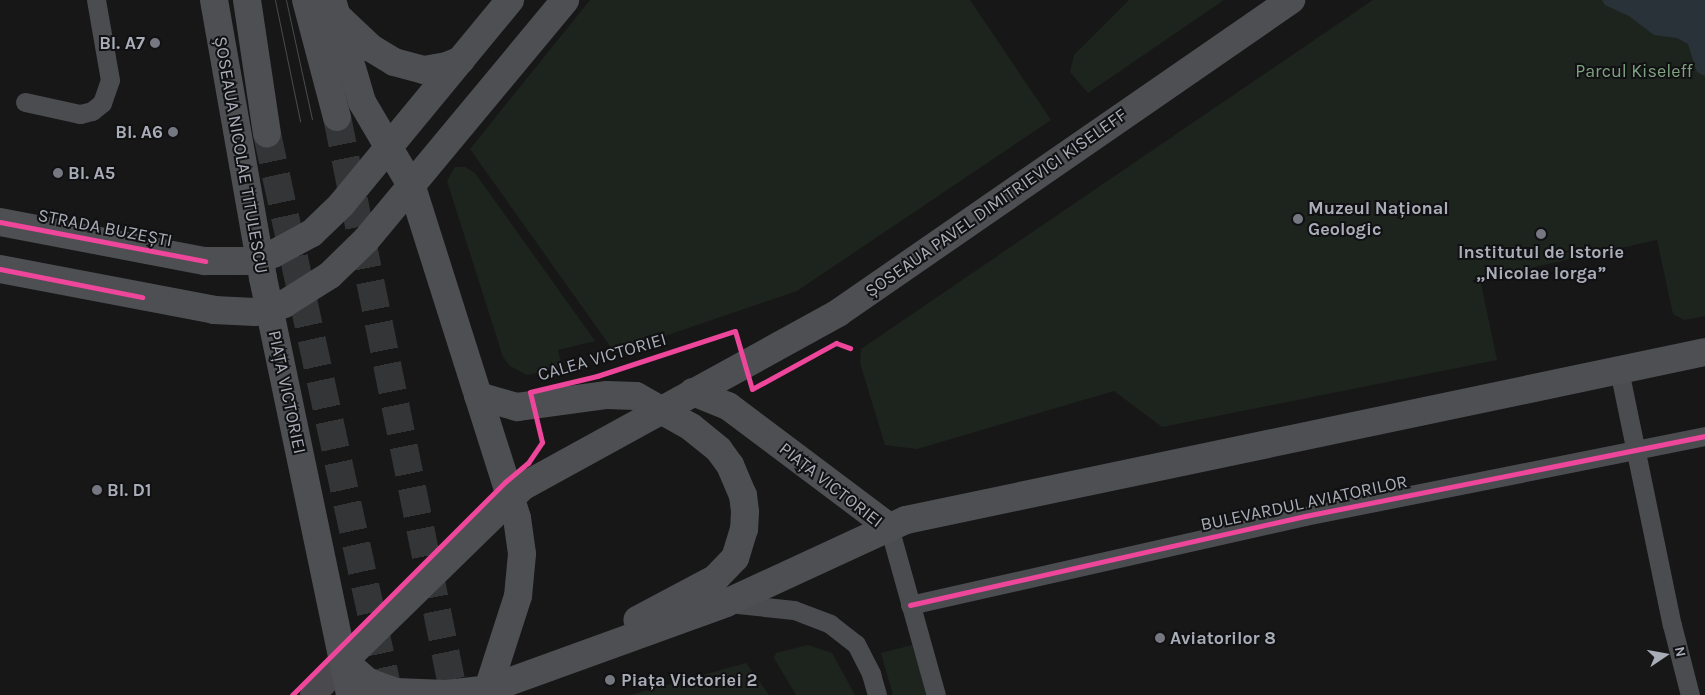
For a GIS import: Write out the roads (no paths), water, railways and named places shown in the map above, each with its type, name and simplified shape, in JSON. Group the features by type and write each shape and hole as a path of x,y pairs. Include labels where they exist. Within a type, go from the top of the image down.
{"main road":[{"name":"ȘOSEAUA NICOLAE TITULESCU","path":"214,0 269,310"},
{"path":"247,0 267,134"},
{"path":"306,0 337,118"},
{"path":"259,258 285,249 312,233 342,205 510,0"},
{"name":"PIAȚA VICTORIEI","path":"350,695 269,310 306,292 343,263 412,187 565,0"},
{"name":"ȘOSEAUA PAVEL DIMITRIEVICI KISELEFF","path":"693,392 838,313 1291,0"},
{"path":"334,7 364,42 394,62 424,70 447,66 461,60"},
{"path":"334,7 362,102 412,187 510,497 520,535 521,574 518,596 488,693"},
{"name":"STRADA BUZEȘTI","path":"0,222 205,261 231,262 259,258"},
{"path":"0,269 198,308 241,312 269,310"},
{"path":"889,526 960,506 1705,352"},
{"path":"313,695 344,661 510,497 534,479 693,392"},
{"name":"PIAȚA VICTORIEI","path":"344,661 368,682 396,692 488,693 726,603 889,526 728,406 693,392"},
{"path":"478,396 517,407 621,394 647,400 706,439 730,464 743,495 745,512 740,547 728,568 716,578 639,619 593,652"}],"street":[{"path":"25,102 80,114 92,111 102,103 110,80 96,0"},
{"path":"1619,370 1690,695"},
{"name":"BULEVARDUL AVIATORILOR","path":"910,605 1186,542 1705,436"},
{"path":"889,526 936,695"},
{"path":"726,603 794,610 830,624 856,644 871,674 877,695"}],"tunnel":[{"path":"337,117 454,695"},
{"path":"267,134 389,695"}],"tram line":[{"path":"275,0 300,121"},
{"path":"286,0 312,119"}],"place":[{"name":"Bl. A7","path":"155,43"},
{"name":"Bl. A6","path":"173,132"},
{"name":"Bl. A5","path":"58,173"},
{"name":"Muzeul Național Geologic","path":"1298,219"},
{"name":"Institutul de Istorie „Nicolae Iorga”","path":"1541,234"},
{"name":"Bl. D1","path":"97,490"},
{"name":"Aviatorilor 8","path":"1160,638"},
{"name":"Piața Victoriei 2","path":"610,680"}],"park label":[{"name":"Parcul Kiseleff","path":"1634,71"}]}
